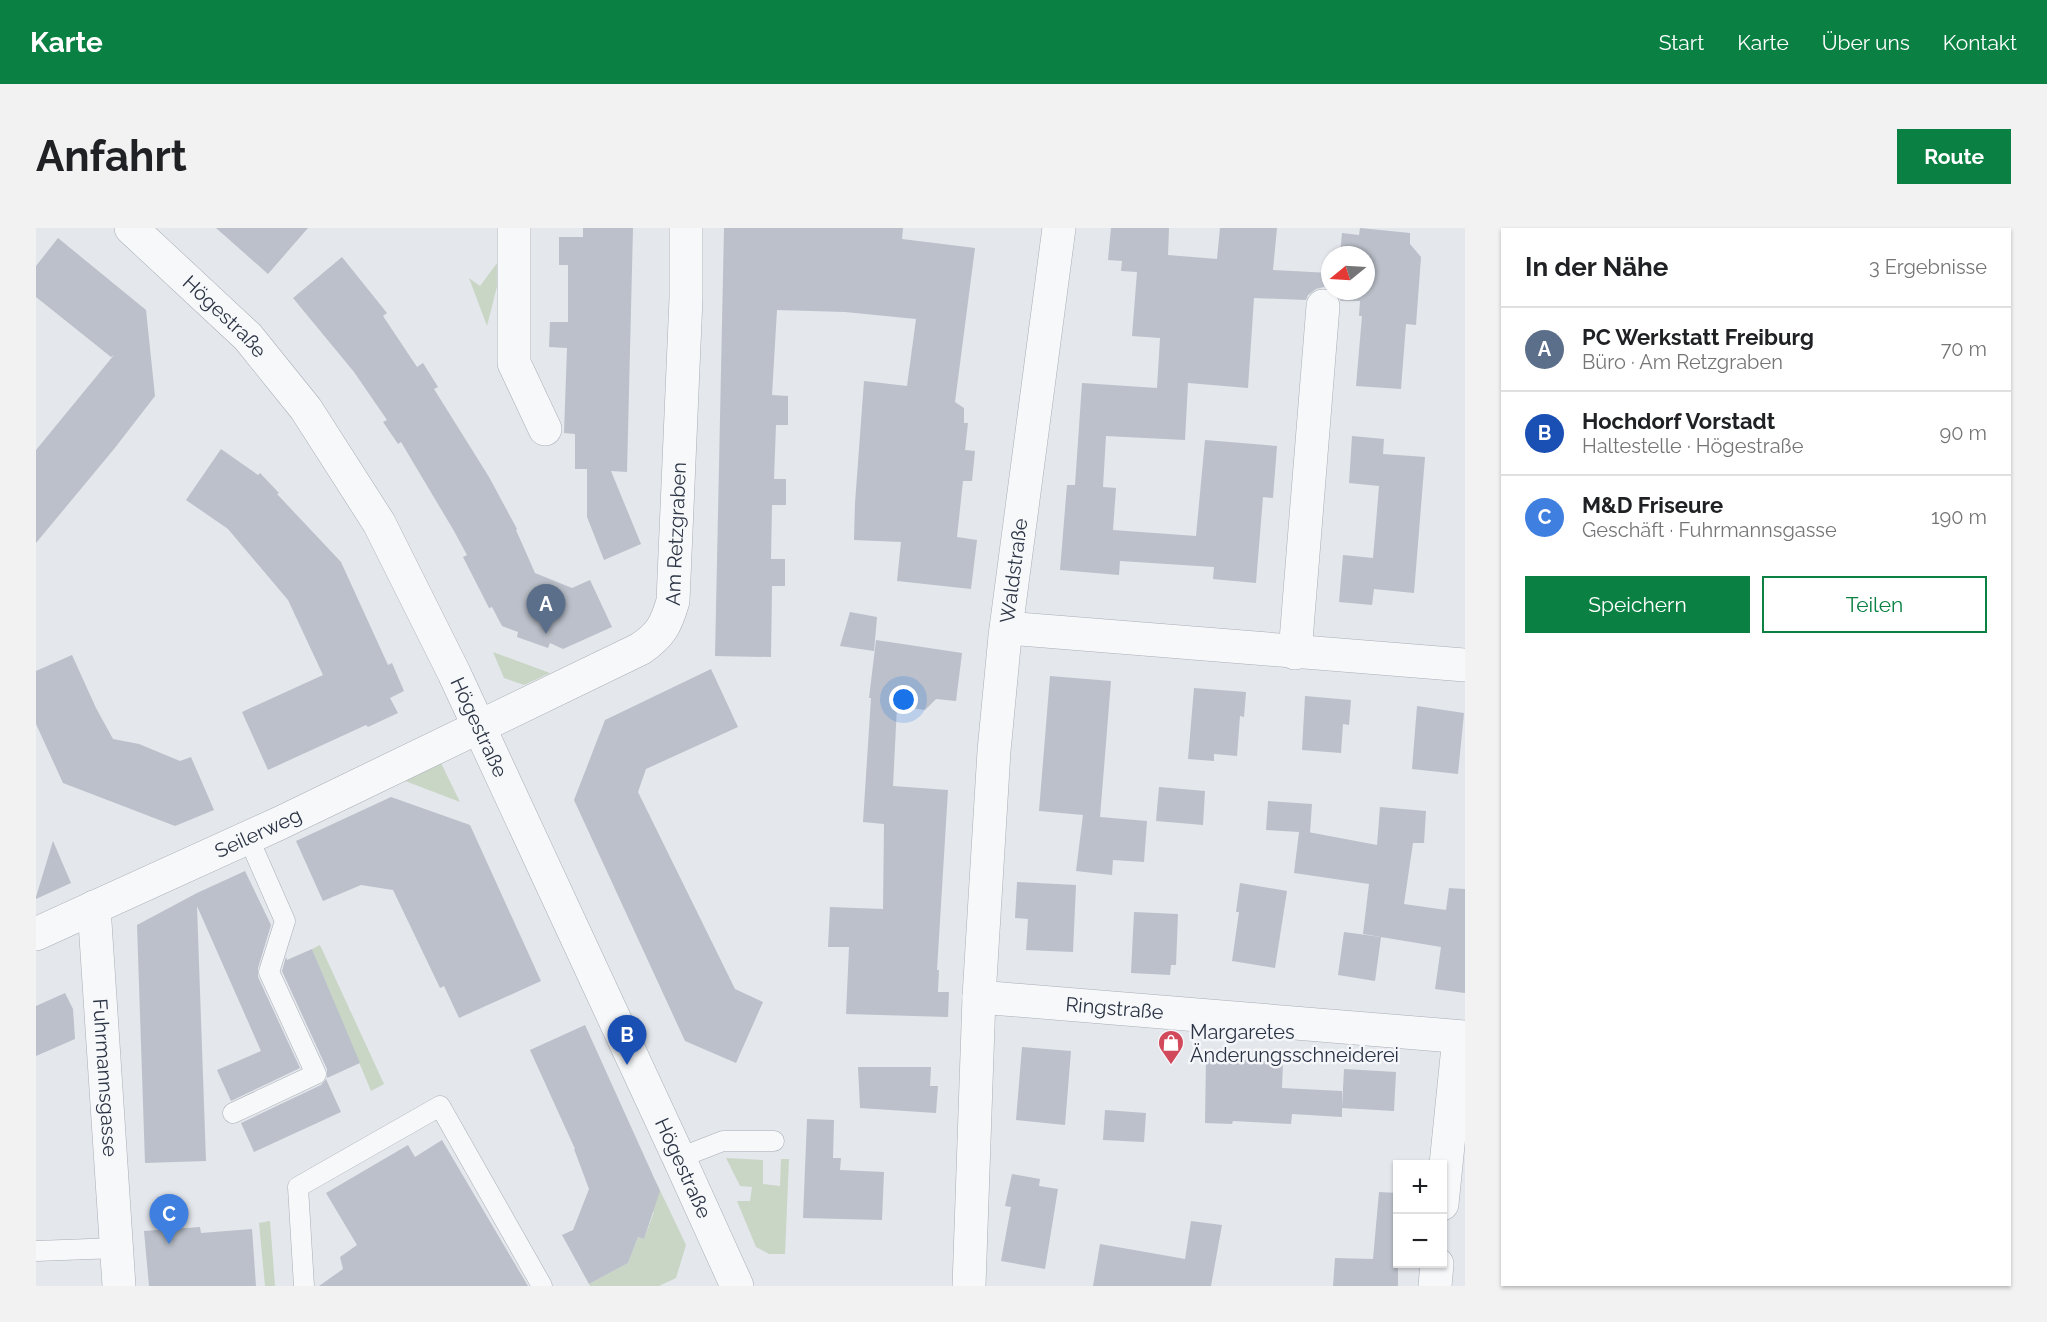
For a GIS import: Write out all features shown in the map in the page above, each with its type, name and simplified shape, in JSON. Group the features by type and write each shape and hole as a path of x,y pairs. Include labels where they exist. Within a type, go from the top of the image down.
{"street":[{"name":"Högestraße","path":"131,228 248,337 306,409 379,523 479,727 680,1158 737,1286"},
{"path":"514,228 514,363 545,429"},
{"name":"Am Retzgraben","path":"479,727 640,649 655,639 667,623 674,601 686,298 686,228"},
{"name":"Waldstraße","path":"1059,228 1007,628 1465,665"},
{"path":"1295,653 1323,306"},
{"path":"969,1286 979,998 994,752 1007,628"},
{"name":"Seilerweg","path":"36,934 248,837 479,727"},
{"name":"Fuhrmannsgasse","path":"94,907 119,1286"},
{"name":"Ringstraße","path":"979,998 1462,1037"},
{"path":"1447,1169 1462,1037"},
{"path":"1435,1286 1437,1268"}],"lane":[{"path":"233,1113 316,1074 269,972 285,921 248,837"},
{"path":"304,1286 298,1187 440,1106 542,1286"},
{"path":"680,1158 723,1141 774,1141"},
{"path":"36,1251 117,1248"}],"green space":[{"path":"506,251 487,326 469,278 480,286"},
{"path":"493,652 550,673 524,685 504,678"},
{"path":"440,761 460,802 400,779"},
{"path":"320,945 384,1084 371,1091 312,949"},
{"path":"726,1158 763,1160 763,1184 780,1186 781,1159 789,1159 785,1254 769,1254 756,1247 737,1201 750,1201 752,1187 740,1186"},
{"path":"657,1184 686,1245 676,1278 659,1286 590,1286 589,1284 628,1263 638,1237 644,1239 654,1212 648,1210"},
{"path":"270,1221 275,1286 265,1286 259,1223"}],"building":[{"path":"216,228 308,228 268,274"},
{"path":"583,228 633,228 627,472 611,471 641,544 604,560 587,517 587,469 575,469 575,434 564,433 567,348 549,347 550,322 568,322 568,265 559,265 559,237 583,237"},
{"path":"724,228 903,228 902,239 975,248 955,402 964,408 964,423 968,423 965,450 975,451 972,481 963,481 957,537 977,540 971,589 897,581 901,542 854,540 864,381 907,386 916,319 845,312 777,310 772,395 788,396 788,425 776,425 774,479 786,479 786,505 772,505 771,559 785,559 785,586 772,586 771,657 715,656"},
{"path":"1111,228 1169,228 1168,255 1217,259 1220,228 1277,228 1273,270 1321,273 1321,288 1308,295 1306,300 1254,298 1248,388 1188,383 1185,440 1106,436 1103,487 1116,488 1113,530 1196,536 1205,440 1277,446 1273,498 1263,497 1256,583 1213,579 1214,567 1120,561 1119,575 1060,570 1067,485 1075,485 1082,383 1157,388 1160,338 1132,336 1137,272 1121,271 1122,261 1108,260"},
{"path":"1360,228 1410,233 1410,244 1421,257 1416,325 1406,324 1401,389 1356,386 1362,316 1359,316 1360,301 1340,300 1375,300 1375,246 1341,246 1342,233 1359,235"},
{"path":"58,238 146,310 155,396 36,543 36,450 114,355 111,357 36,297 36,266"},
{"path":"342,257 387,313 383,316 417,367 423,363 438,387 434,389 489,477 517,529 535,573 572,588 590,580 612,627 563,649 550,643 548,648 517,637 518,632 502,626 492,607 489,608 463,557 467,555 454,531 401,442 398,444 383,422 387,420 354,372 293,298"},
{"path":"1352,436 1384,439 1383,454 1425,457 1414,593 1374,589 1372,605 1339,602 1343,555 1373,558 1379,486 1349,483"},
{"path":"221,449 258,475 260,473 341,562 388,665 392,663 404,691 390,698 398,713 368,727 366,725 268,770 242,712 323,675 288,600 228,529 186,500"},
{"path":"850,612 877,617 874,651 840,646"},
{"path":"876,640 962,653 956,701 936,699 925,710 897,706 893,786 948,790 937,970 939,970 938,992 949,992 948,1017 846,1014 849,947 828,947 830,907 883,909 884,824 863,822 871,698 869,698"},
{"path":"72,655 113,739 139,744 180,761 191,757 214,810 175,826 63,783 36,724 36,671"},
{"path":"711,669 738,727 646,769 638,792 735,989 763,1002 736,1063 685,1041 574,800 605,720"},
{"path":"1050,676 1111,681 1100,817 1147,821 1144,862 1113,860 1112,875 1076,871 1083,815 1039,811"},
{"path":"1194,688 1246,692 1244,717 1240,716 1237,756 1214,754 1214,761 1188,759"},
{"path":"1305,696 1351,700 1349,725 1343,724 1341,753 1302,750"},
{"path":"1417,706 1464,713 1458,774 1412,769"},
{"path":"1159,787 1205,791 1203,825 1156,821"},
{"path":"391,797 470,825 541,981 459,1018 444,986 440,988 393,890 361,885 323,901 296,841"},
{"path":"1268,801 1312,804 1310,832 1377,845 1380,807 1426,811 1424,843 1413,843 1404,904 1446,910 1449,888 1465,889 1465,993 1435,989 1441,947 1363,934 1369,884 1294,873 1299,832 1266,830"},
{"path":"53,841 71,883 36,899 36,897"},
{"path":"245,871 271,925 258,968 258,977 300,1068 231,1101 217,1070 261,1051 197,906 206,1161 145,1163 137,925"},
{"path":"1017,882 1076,885 1073,952 1026,950 1028,919 1015,918"},
{"path":"1240,883 1287,891 1275,968 1232,961 1239,912 1236,912"},
{"path":"1134,912 1178,914 1176,965 1171,965 1170,975 1131,973"},
{"path":"1344,932 1381,937 1375,981 1338,975"},
{"path":"312,949 360,1063 327,1078 327,1069 282,971 286,957 287,960"},
{"path":"65,993 73,1009 75,1039 36,1056 36,1006"},
{"path":"585,1025 660,1191 644,1239 638,1237 628,1263 589,1284 562,1235 573,1230 589,1189 575,1149 530,1050"},
{"path":"1022,1047 1071,1051 1065,1125 1016,1120"},
{"path":"1206,1058 1283,1062 1282,1088 1342,1091 1342,1117 1292,1114 1291,1124 1233,1121 1232,1124 1205,1123"},
{"path":"858,1067 931,1067 930,1086 938,1086 936,1113 860,1108"},
{"path":"1344,1069 1396,1072 1394,1111 1342,1108"},
{"path":"326,1079 341,1112 254,1152 241,1123 321,1085"},
{"path":"1105,1110 1146,1113 1144,1142 1103,1140"},
{"path":"807,1119 834,1120 833,1158 841,1158 840,1170 884,1172 882,1220 803,1218"},
{"path":"442,1140 528,1286 319,1286 343,1269 340,1257 357,1245 326,1193 408,1145 415,1157"},
{"path":"1012,1174 1040,1179 1039,1186 1058,1189 1045,1269 1001,1261 1011,1207 1005,1206"},
{"path":"1379,1192 1393,1193 1393,1268 1398,1268 1398,1286 1333,1286 1335,1258 1373,1259"},
{"path":"1191,1221 1222,1225 1211,1286 1093,1286 1100,1244 1185,1259"},
{"path":"200,1227 201,1233 252,1229 256,1286 149,1286 144,1231"}],"place":[{"name":"PC Werkstatt Freiburg","path":"546,634"},
{"name":"Hochdorf Vorstadt","path":"627,1065"},
{"name":"Margaretes Änderungsschneiderei","path":"1171,1066"},
{"name":"M&D Friseure","path":"169,1244"}]}
